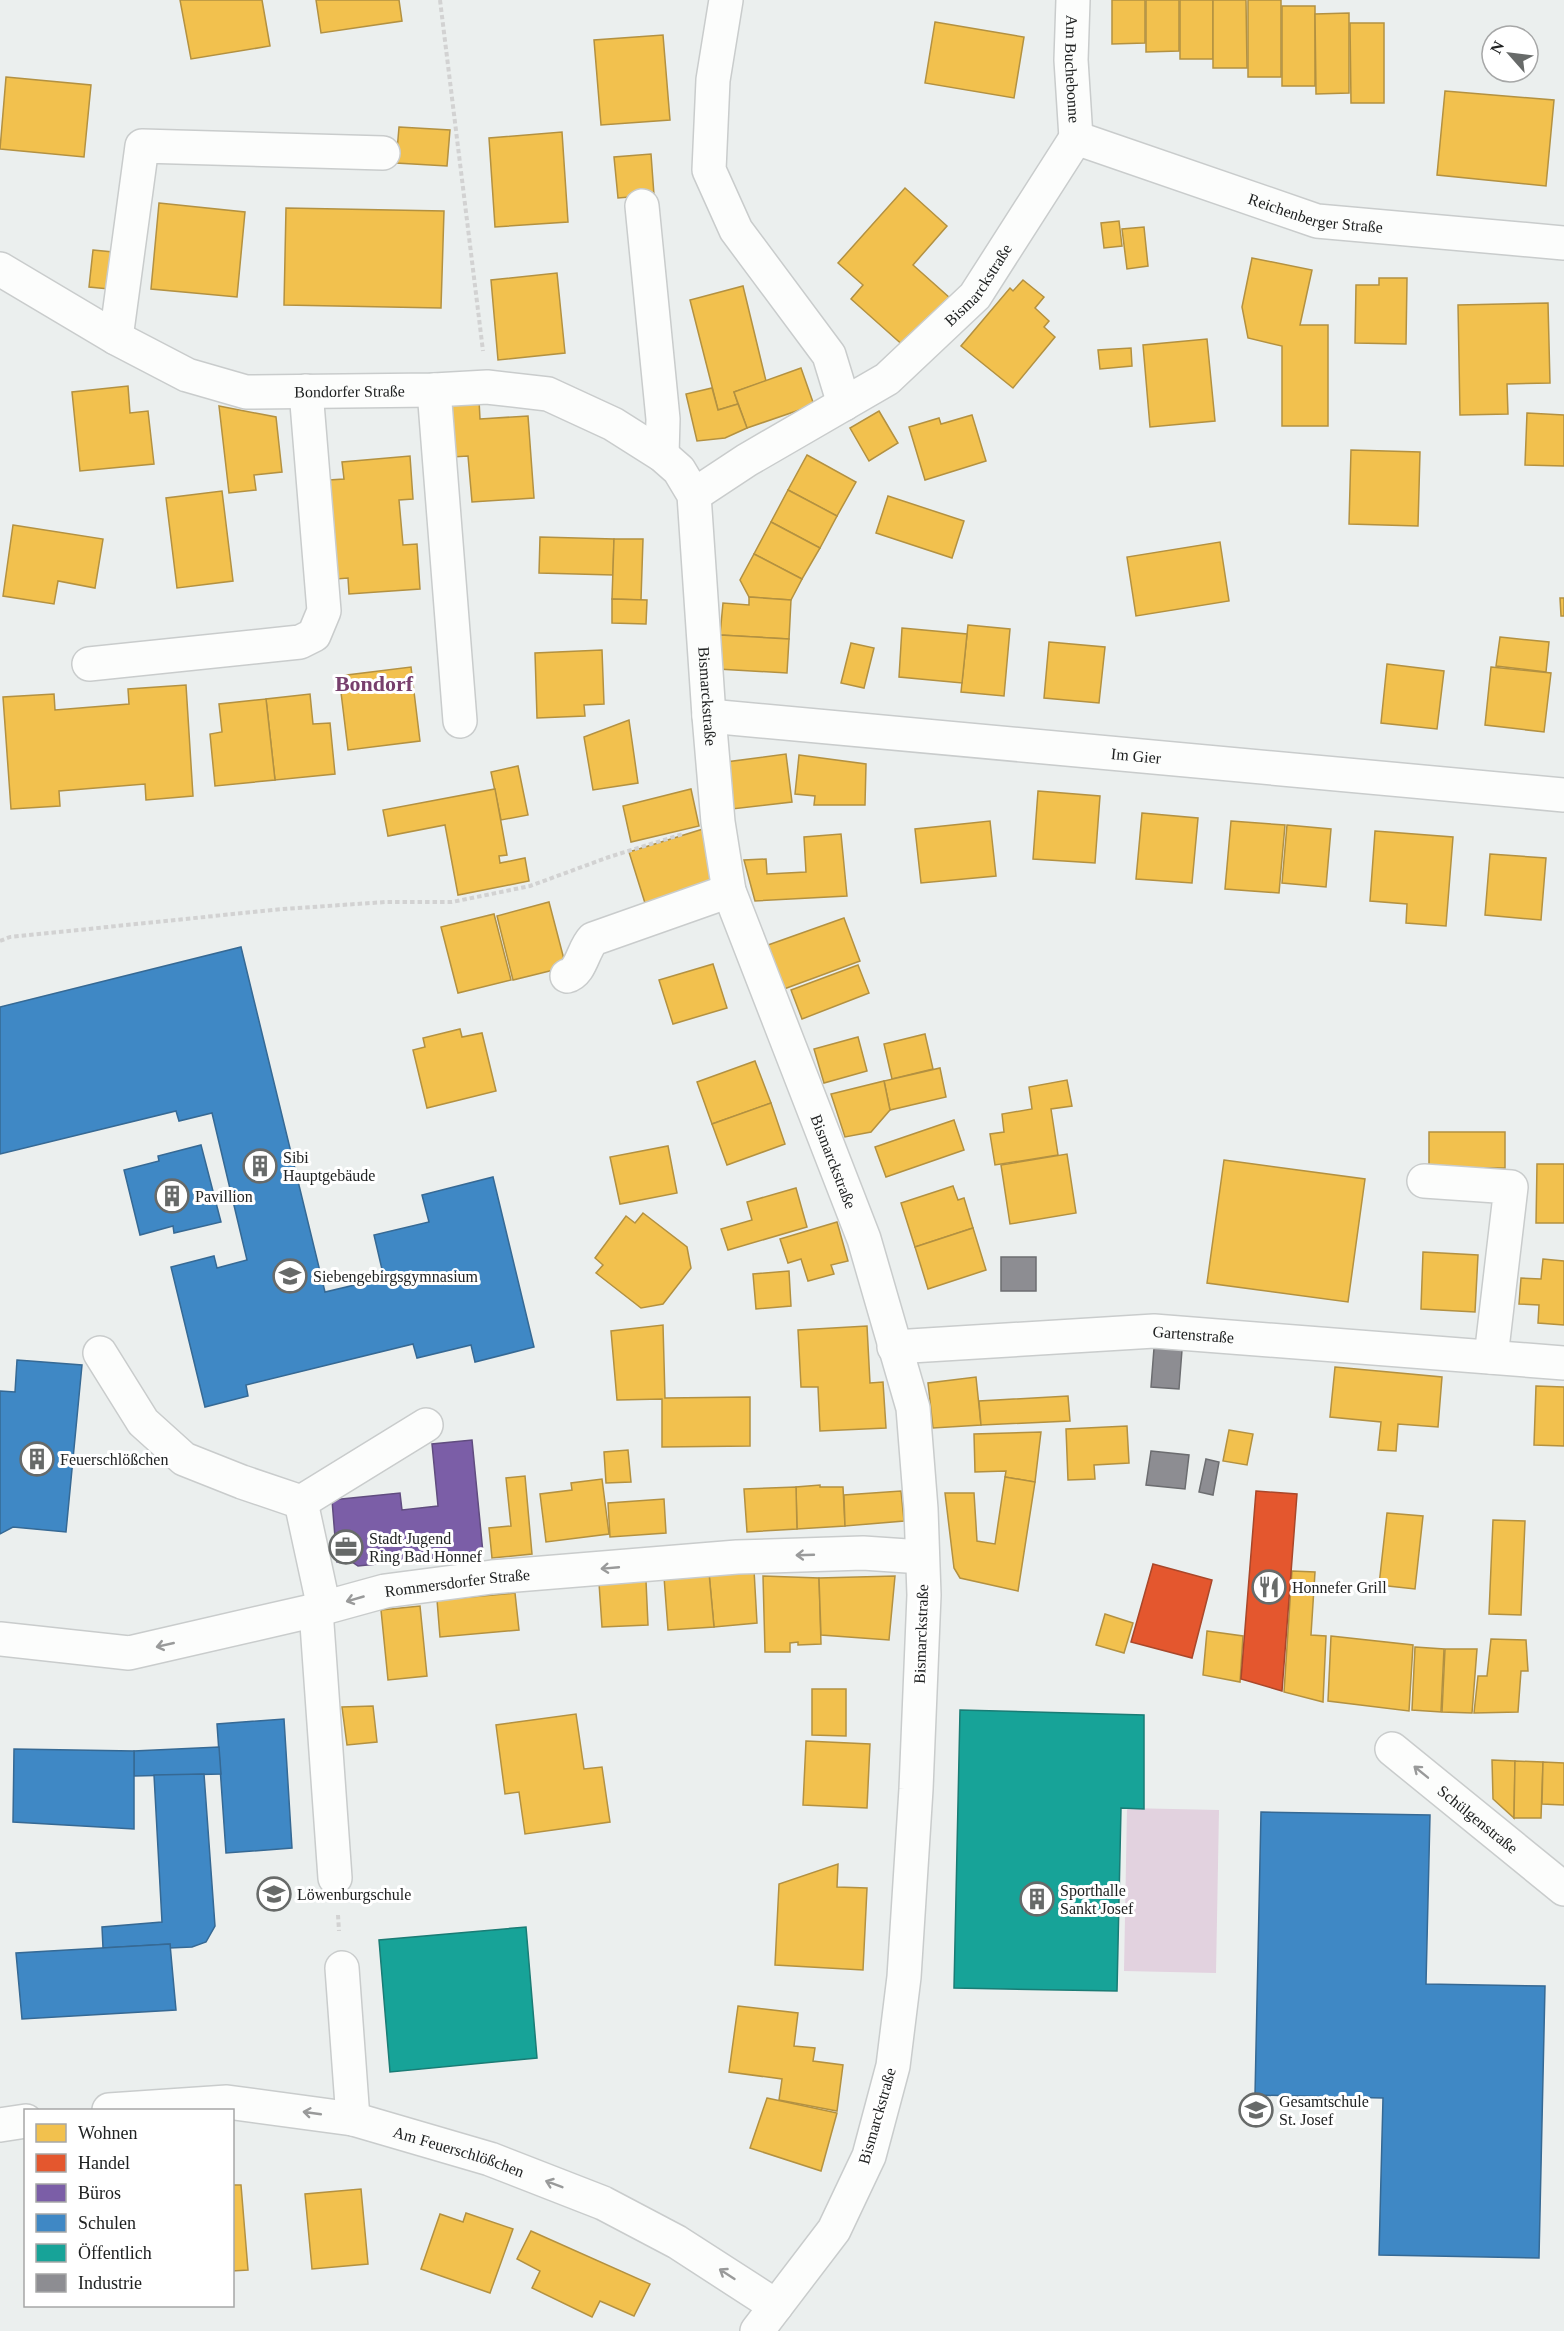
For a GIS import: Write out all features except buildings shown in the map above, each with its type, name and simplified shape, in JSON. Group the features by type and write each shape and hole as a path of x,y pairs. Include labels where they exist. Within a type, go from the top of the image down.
{"street":[{"path":"726,0 713,80 709,170 736,230 829,355 844,404"},
{"name":"Am Buchebonne","path":"1073,0 1071,60 1076,138"},
{"name":"Bismarckstraße","path":"766,2319 834,2230 868,2156 893,2066 904,1977 916,1789 924,1595 918,1450 912,1408 864,1239 729,891 718,822 708,716 694,495 747,460 887,379 975,296 1076,138"},
{"name":"Reichenberger Straße","path":"1076,138 1317,221 1564,243"},
{"path":"116,338 142,146 382,153"},
{"path":"642,206 663,418 662,455"},
{"name":"Bondorfer Straße","path":"0,269 116,338 186,375 246,392 434,390 487,387 548,394 613,424 662,455 680,470 694,495"},
{"path":"434,390 460,721"},
{"path":"88,664 300,642 314,635 324,611 306,391"},
{"name":"Im Gier","path":"708,716 1564,795"},
{"path":"567,976 575,972 588,944 593,939 729,891"},
{"path":"1424,1180 1511,1187 1491,1357"},
{"name":"Gartenstraße","path":"894,1347 1154,1331 1564,1363"},
{"path":"100,1353 143,1422 184,1459 301,1502"},
{"path":"301,1502 426,1425"},
{"path":"301,1502 320,1609 335,1878"},
{"name":"Rommersdorfer Straße","path":"0,1639 129,1653 320,1609 385,1591 492,1577 737,1557 863,1553 922,1557"},
{"name":"Schülgenstraße","path":"1392,1749 1564,1889"},
{"path":"342,1968 353,2118"},
{"name":"Am Feuerschlößchen","path":"124,2109 227,2102 353,2118 490,2159 603,2203 678,2242 766,2319"},
{"path":"0,2125 24,2121"}],"path":[{"path":"440,0 484,358"},
{"path":"0,941 9,937 282,909 386,902 452,902 530,886 609,857 718,822"},
{"path":"335,1878 342,1968"}],"shaded area":[{"path":"1127,1808 1219,1810 1216,1973 1124,1971"}],"place":[{"name":"Sibi Hauptgebäude","path":"260,1166"},
{"name":"Pavillion","path":"172,1196"},
{"name":"Siebengebirgsgymnasium","path":"290,1276"},
{"name":"Feuerschlößchen","path":"37,1459"},
{"name":"Stadt Jugend Ring Bad Honnef","path":"346,1547"},
{"name":"Honnefer Grill","path":"1269,1587"},
{"name":"Löwenburgschule","path":"274,1894"},
{"name":"Sporthalle Sankt Josef","path":"1037,1899"},
{"name":"Gesamtschule St. Josef","path":"1256,2110"}],"district":[{"name":"Bondorf","path":"374,683"}]}
